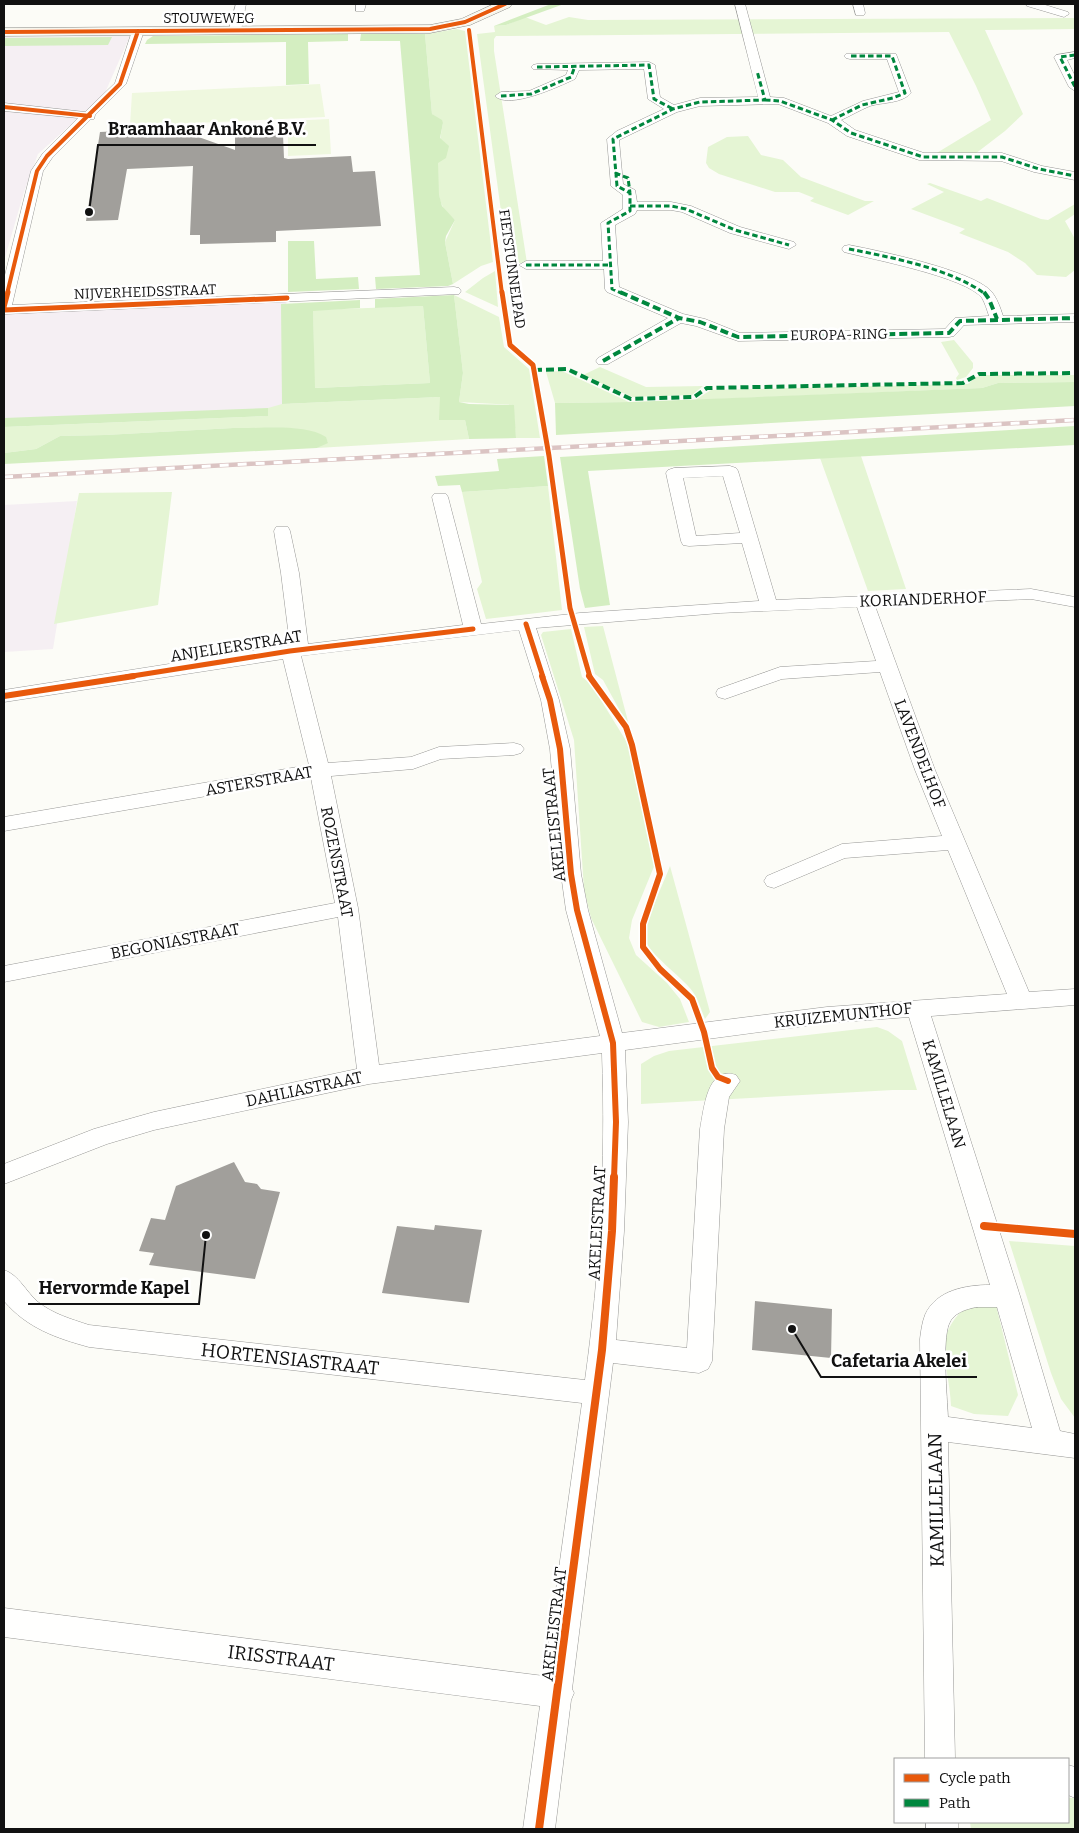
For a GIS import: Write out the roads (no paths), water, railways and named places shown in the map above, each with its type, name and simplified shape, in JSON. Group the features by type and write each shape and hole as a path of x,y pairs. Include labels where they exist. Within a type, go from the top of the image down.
{"main road":[{"name":"STOUWEWEG","path":"4,32 445,27 465,22 501,6 515,4"}],"street":[{"path":"235,30 242,4"},
{"path":"740,4 765,100"},
{"path":"1031,4 1064,14"},
{"path":"4,309 37,171 48,156 120,84 138,31"},
{"path":"1075,55 1060,56 1075,87"},
{"path":"832,120 872,102 881,102 899,97 905,93 892,56 850,56"},
{"path":"537,67 649,65 654,99 673,109"},
{"path":"502,96 531,94 555,84 570,77 574,66"},
{"path":"789,245 735,230 686,209 630,200 617,186 613,139 673,109 700,102 780,101 832,120 851,132 923,157 1002,157 1039,169 1075,176"},
{"path":"4,107 90,116"},
{"name":"EUROPA-RING","path":"630,200 630,211 608,223 612,289 679,318 700,322 738,337 949,333 956,328 960,321 1075,318"},
{"path":"848,248 870,252 968,282 987,295 997,319"},
{"path":"526,265 610,265"},
{"name":"NIJVERHEIDSSTRAAT","path":"4,309 454,291"},
{"path":"603,361 679,318"},
{"path":"749,538 689,541 674,473 730,471 769,606"},
{"path":"440,497 474,629"},
{"name":"ANJELIERSTRAAT","path":"282,531 290,573 295,651"},
{"name":"KORIANDERHOF","path":"574,619 671,611 1031,594 1075,602"},
{"name":"LAVENDELHOF","path":"864,601 925,770 1021,1000"},
{"name":"ANJELIERSTRAAT","path":"4,696 295,651 574,619"},
{"name":"AKELEISTRAAT","path":"526,624 550,700 560,749 571,874 578,910 612,1042 616,1122 612,1231 602,1350 539,1829"},
{"name":"ROZENSTRAAT","path":"295,651 347,908 369,1075"},
{"path":"725,693 780,673 887,666"},
{"name":"ASTERSTRAAT","path":"4,824 320,770 413,763 439,753 514,749"},
{"path":"774,882 842,851 954,842"},
{"name":"BEGONIASTRAAT","path":"4,974 347,908"},
{"name":"KRUIZEMUNTHOF","path":"612,1042 827,1015 1075,997"},
{"name":"KAMILLELAAN","path":"917,1007 1007,1296 1063,1445"},
{"name":"DAHLIASTRAAT","path":"4,1174 102,1136 154,1120 369,1075 612,1042"},
{"path":"602,1350 698,1361 712,1129 718,1094 728,1081"},
{"name":"HORTENSIASTRAAT","path":"4,1280 14,1297 37,1318 55,1326 89,1336 597,1393"},
{"name":"KAMILLELAAN","path":"940,1758 934,1339 937,1318 954,1301 977,1296 1007,1296"},
{"path":"935,1428 1063,1445"},
{"name":"IRISSTRAAT","path":"4,1622 558,1693"}],"railway":[{"path":"4,477 1075,420"}],"place":[{"name":"Braamhaar Ankoné B.V.","path":"89,212"},
{"name":"Hervormde Kapel","path":"206,1235"},
{"name":"Cafetaria Akelei","path":"792,1329"}]}
